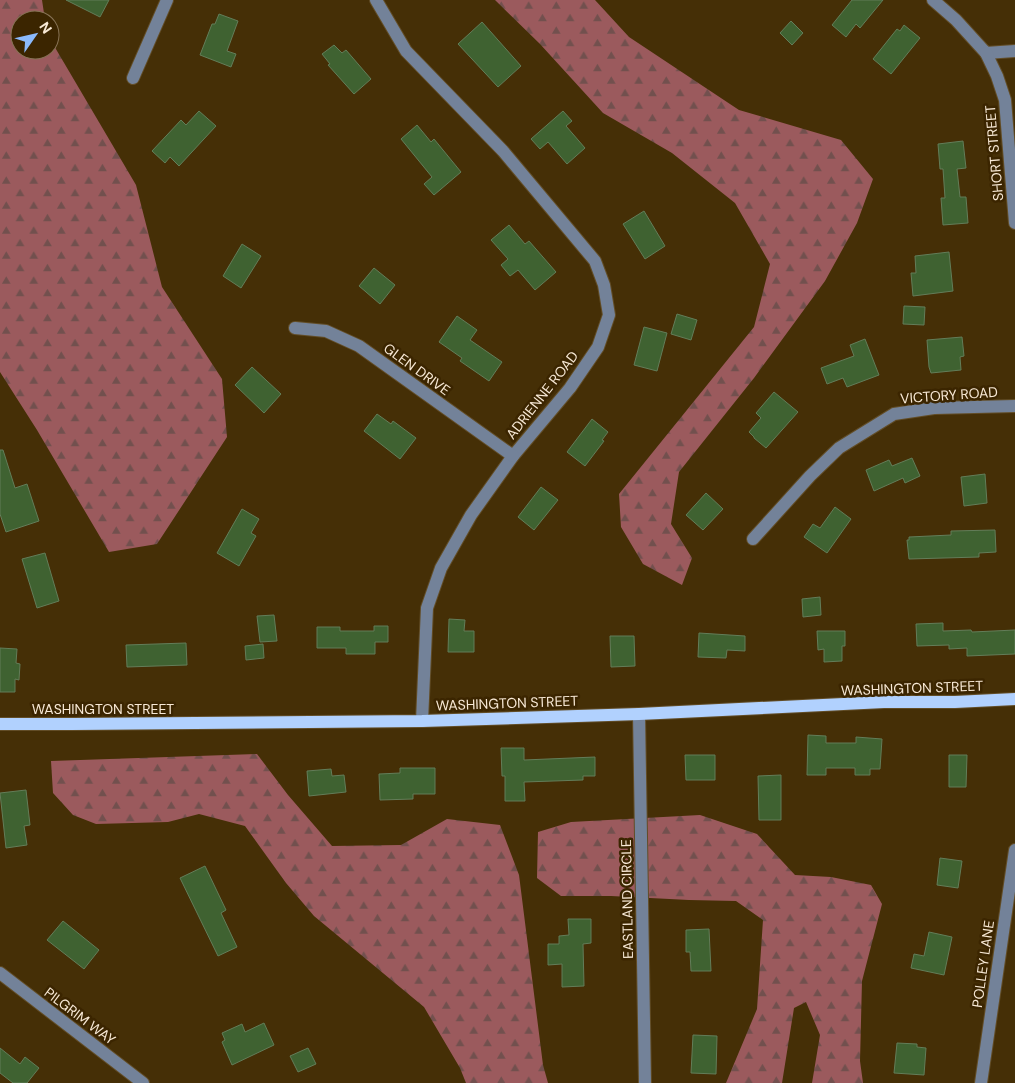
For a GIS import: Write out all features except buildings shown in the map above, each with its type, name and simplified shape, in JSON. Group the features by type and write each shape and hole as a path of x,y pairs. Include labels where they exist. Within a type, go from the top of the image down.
{"main road":[{"name":"WASHINGTON STREET","path":"0,724 422,720 639,714 884,702 955,702 1015,699"}],"street":[{"path":"133,78 167,0"},
{"name":"ADRIENNE ROAD","path":"376,0 406,51 502,151 595,261 604,285 609,315 598,347 570,388 513,456 472,515 441,568 427,608 422,720"},
{"name":"SHORT STREET","path":"933,0 956,20 986,53 997,76 1005,100 1015,223"},
{"path":"986,53 1015,51"},
{"name":"GLEN DRIVE","path":"295,328 326,331 359,346 513,456"},
{"name":"VICTORY ROAD","path":"753,539 810,476 839,448 894,414 934,408 1015,406"},
{"name":"EASTLAND CIRCLE","path":"639,714 645,1083"},
{"name":"POLLEY LANE","path":"981,1083 1015,850"},
{"name":"PILGRIM WAY","path":"0,973 143,1083"}],"green space":[{"path":"0,0 42,0 44,10 10,10 10,60 60,60 60,56 136,185 162,287 222,379 227,437 157,544 109,552 37,430 0,372"},
{"path":"495,0 595,0 629,37 739,110 841,140 873,179 857,223 825,281 754,378 679,472 671,524 692,558 682,585 643,564 621,527 619,494 754,327 770,264 735,203 672,153 603,113 540,44"},
{"path":"257,754 288,795 332,846 401,845 447,819 500,825 519,875 543,1065 548,1083 466,1083 460,1068 424,1007 314,916 286,883 245,826 199,814 168,822 96,824 73,815 53,793 51,761"},
{"path":"700,815 757,834 795,875 831,877 871,885 882,904 862,981 860,1061 863,1083 812,1083 820,1035 806,1002 794,1008 782,1083 726,1083 757,1009 763,920 736,901 561,896 537,878 538,832 571,822"}]}
